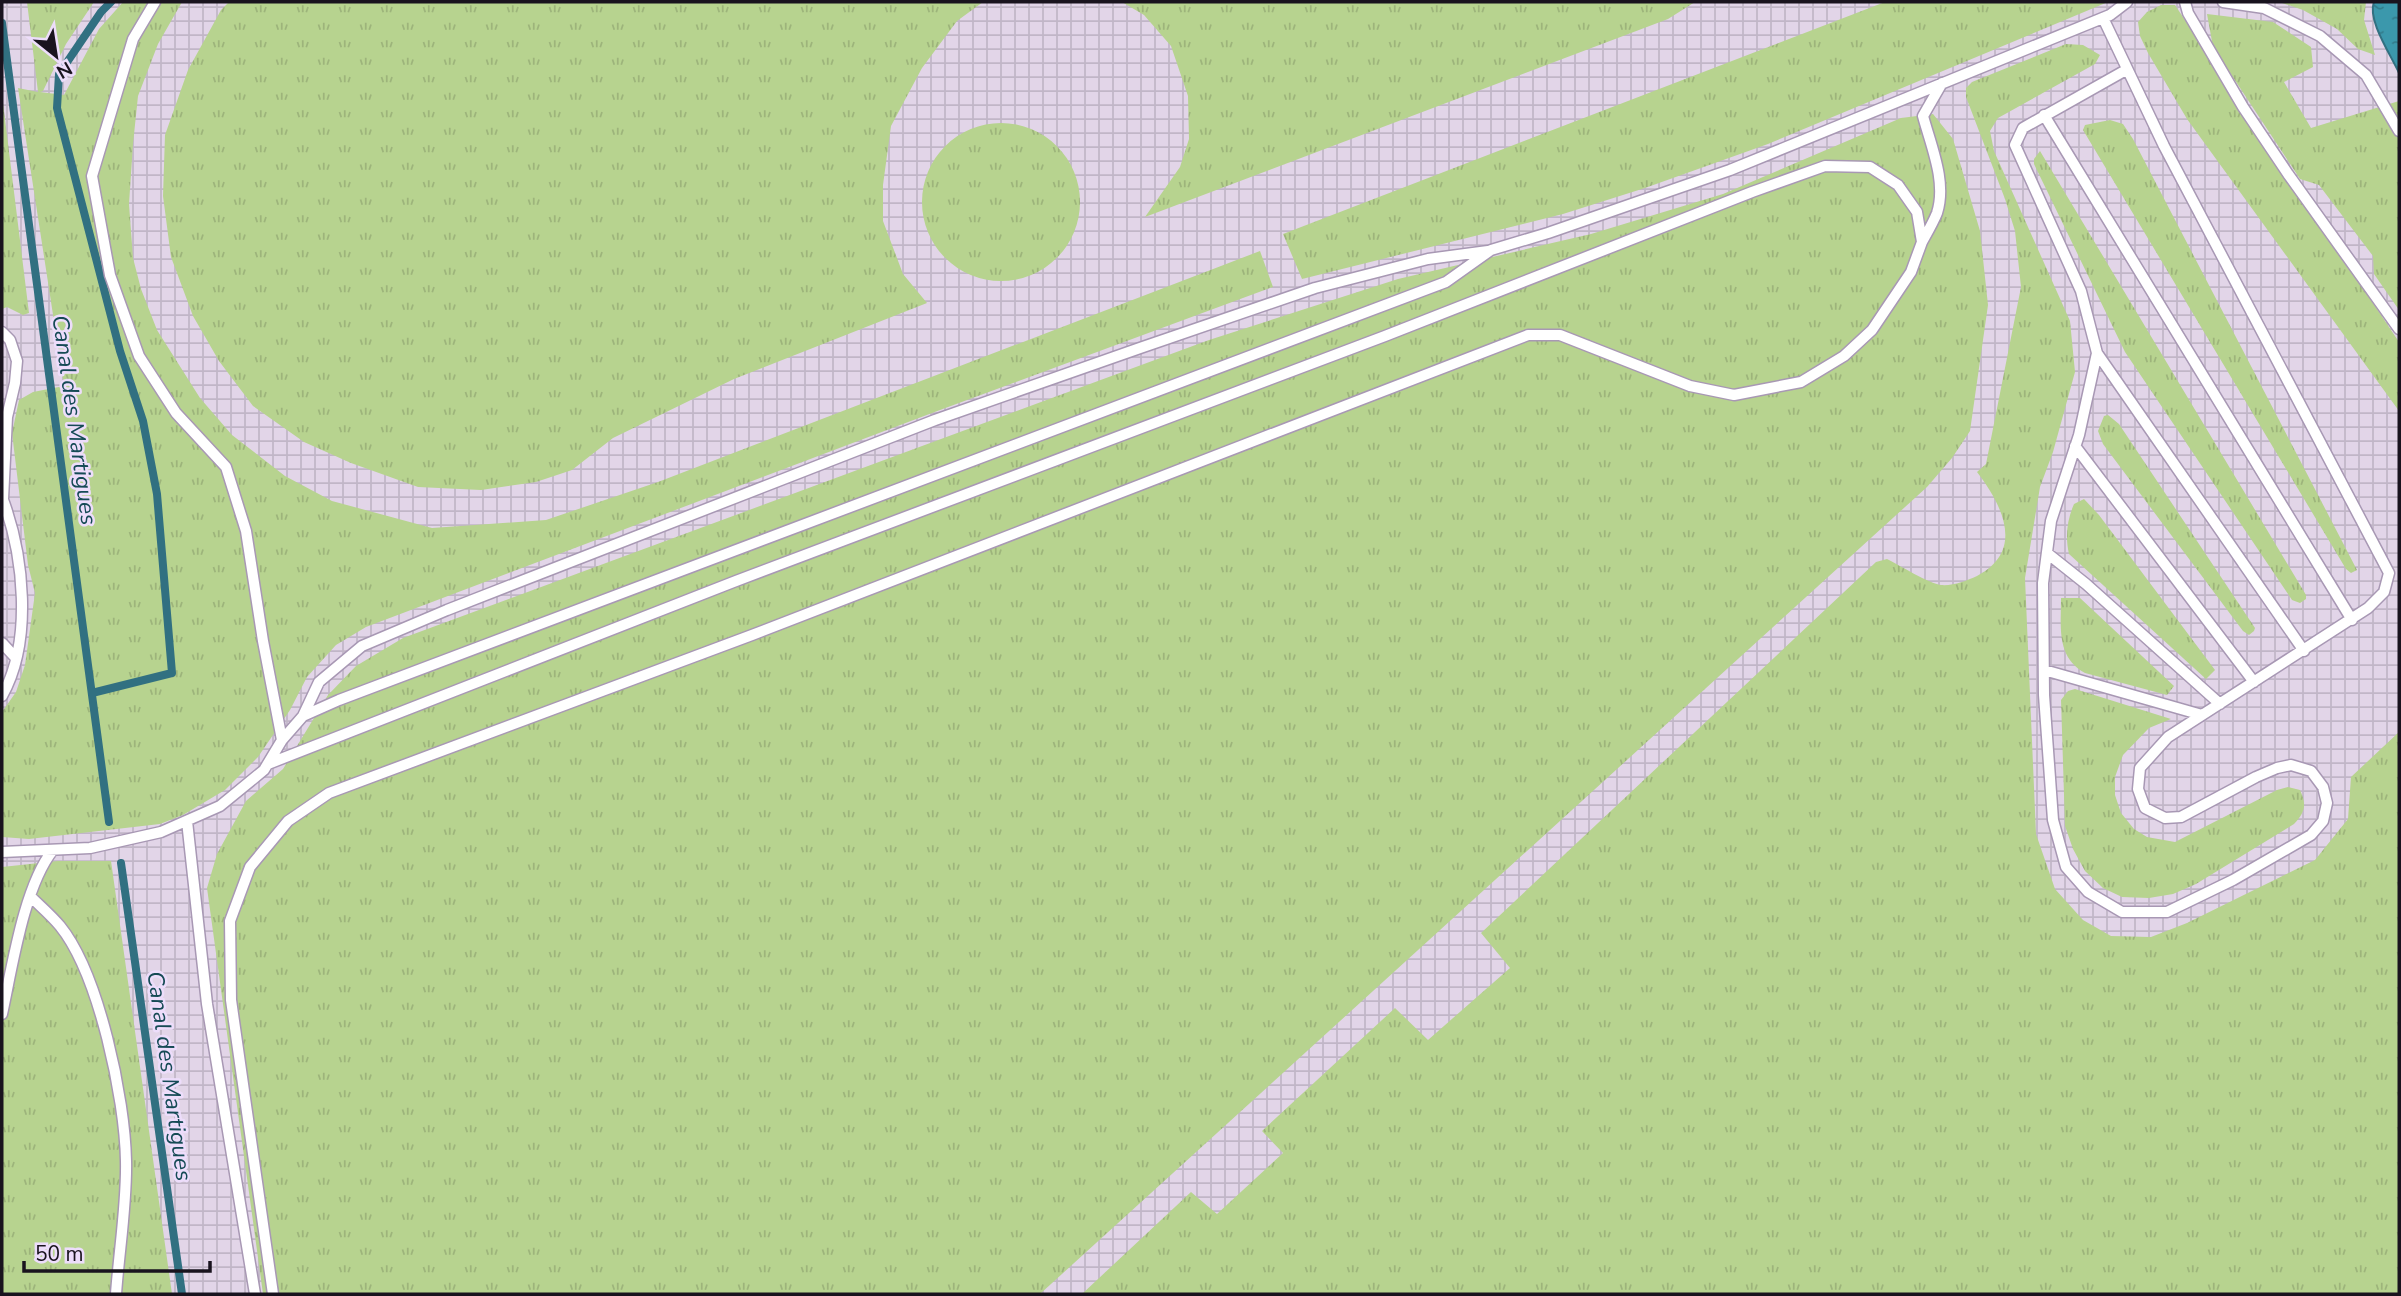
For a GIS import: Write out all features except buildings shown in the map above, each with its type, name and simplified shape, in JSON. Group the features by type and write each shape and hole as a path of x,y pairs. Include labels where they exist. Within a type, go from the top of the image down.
{"lane":[{"path":"155,2 133,39 92,176 94,189 110,275 139,356 177,414 226,467 246,531 282,740"},
{"path":"2,852 90,848 161,832 220,806 264,770 282,740 303,716 319,681 362,646 447,610 934,420 1152,343 1315,288 1428,259 1491,250 1548,233 1730,170 2103,18 2127,2"},
{"path":"2185,2 2188,13 2250,118 2399,329"},
{"path":"2223,2 2264,8 2320,36 2366,75 2399,131"},
{"path":"2097,354 2075,446 2051,521 2043,583 2044,670 2053,820 2066,867 2088,892 2122,912 2167,912 2311,835 2323,821 2327,803 2323,787 2311,771 2291,765 2256,776 2181,817 2165,818 2145,808 2138,789 2140,768 2168,737 2368,608 2384,592 2389,573 2164,146 2103,18"},
{"path":"2126,69 2023,128 2015,145 2081,291 2097,354 2304,651"},
{"path":"273,1294 231,1000 230,921 250,867 288,821 329,793 765,630 1528,335 1560,335 1690,386 1734,395 1801,382 1844,356 1872,330 1911,272 1937,213 1940,191 1937,167 1923,116 1941,83"},
{"path":"2044,115 2351,620"},
{"path":"268,764 736,581 1385,336 1825,166 1870,167 1898,185 1917,212 1922,242"},
{"path":"303,716 1446,282 1491,250"},
{"path":"2,332 10,340 16,361 15,383 7,417 2,498 19,563 23,616 10,682 2,696"},
{"path":"2075,446 2254,682"},
{"path":"2047,553 2220,704"},
{"path":"2,643 15,657"},
{"path":"2044,670 2202,715"},
{"path":"187,821 207,1004 255,1294"},
{"path":"2,1014 30,896 45,859 53,850"},
{"path":"30,896 61,927 86,970 103,1023 120,1098 127,1161 117,1294"}],"shaded area":[{"path":"2,2 2399,2 2399,1294 2,1294"}],"green space":[{"path":"27,2 94,2 66,44 43,91 40,92 64,95 99,29 123,2 182,2 158,44 138,96 133,144 129,204 133,258 141,289 157,330 200,398 232,435 285,476 332,501 432,528 546,520 658,482 1260,251 1273,287 366,627 336,645 307,677 290,710 258,757 225,790 183,815 160,824 29,839 2,837 2,712 16,692 25,665 35,593 28,565 12,433 19,400 33,392 64,386 18,88 38,92"},
{"path":"229,2 983,2 957,21 922,68 891,126 883,185 883,221 903,274 927,303 734,379 613,438 572,470 536,482 481,490 418,487 351,463 304,442 253,406 219,361 193,316 171,257 163,196 165,135 188,70 221,10"},
{"path":"1122,2 1695,2 1668,19 1145,217 1180,167 1189,139 1188,96 1171,46 1144,15"},
{"path":"1885,2 2108,2 1768,144 1645,188 1563,214 1302,279 1283,234"},
{"path":"2279,2 2366,2 2364,20 2375,55 2358,49 2337,29 2303,10"},
{"path":"2161,5 2175,5 2399,342 2399,411 2187,119 2148,53 2140,36 2138,22 2147,12"},
{"path":"2207,14 2273,22 2311,47 2313,67 2284,82 2311,128 2399,101 2399,310 2374,274 2373,256 2319,185 2300,179 2213,47"},
{"path":"2066,44 2083,45 2100,55 2095,64 1998,118 1990,131 1994,151 2070,321 2075,372 2053,452 2040,487 2025,578 2036,834 2055,889 2083,920 2111,936 2151,937 2187,923 2315,860 2348,819 2351,777 2399,732 2399,1294 1082,1294 1191,1192 1217,1214 1283,1153 1262,1131 1395,1008 1428,1040 1510,968 1481,933 1876,562 1887,559 1941,585 1968,580 1992,566 2001,554 2005,527 1995,499 1977,472 1986,464 2021,287 2015,231 1966,97 1966,88 1972,82"},
{"path":"2,95 29,313 23,315 7,307 2,309"},
{"path":"1933,114 1953,139 1980,231 1988,305 1970,431 1952,458 1927,487 1040,1294 263,1294 207,888 217,854 246,801 283,769 328,695 356,666 403,638 1209,340 1398,279 1591,234 1723,194 1901,118"},
{"path":"2110,120 2123,124 2133,139 2357,570 2351,573 2346,569 2083,130 2085,125"},
{"path":"1001,123 1031,129 1057,146 1074,172 1080,202 1074,232 1057,258 1031,275 1001,281 971,275 945,258 928,232 922,202 928,172 945,146 971,129"},
{"path":"2040,151 2306,595 2306,599 2300,603 2292,600 2125,352 2034,164"},
{"path":"2108,415 2119,424 2255,628 2249,635 2243,631 2103,444 2098,431 2104,416"},
{"path":"2084,499 2099,515 2215,670 2206,679 2069,554 2067,535 2070,516 2074,504"},
{"path":"2061,598 2080,598 2174,686 2167,695 2085,673 2076,666 2069,659 2062,640"},
{"path":"2075,689 2171,719 2149,728 2123,755 2115,777 2115,795 2121,813 2134,829 2147,837 2175,842 2277,790 2288,787 2300,790 2304,800 2301,816 2294,824 2196,884 2173,894 2149,898 2122,897 2103,888 2085,871 2065,826 2061,700 2068,691"},
{"path":"58,861 111,861 172,1294 2,1294 2,867"}],"water":[{"path":"2374,2 2399,2 2399,73 2377,28"}],"waterway":[{"path":"92,693 172,673 157,494 143,421 120,351 57,108 59,74 101,12 111,2"},
{"name":"Canal des Martigues","path":"2,23 109,822"},
{"name":"Canal des Martigues","path":"121,863 182,1294"}]}
